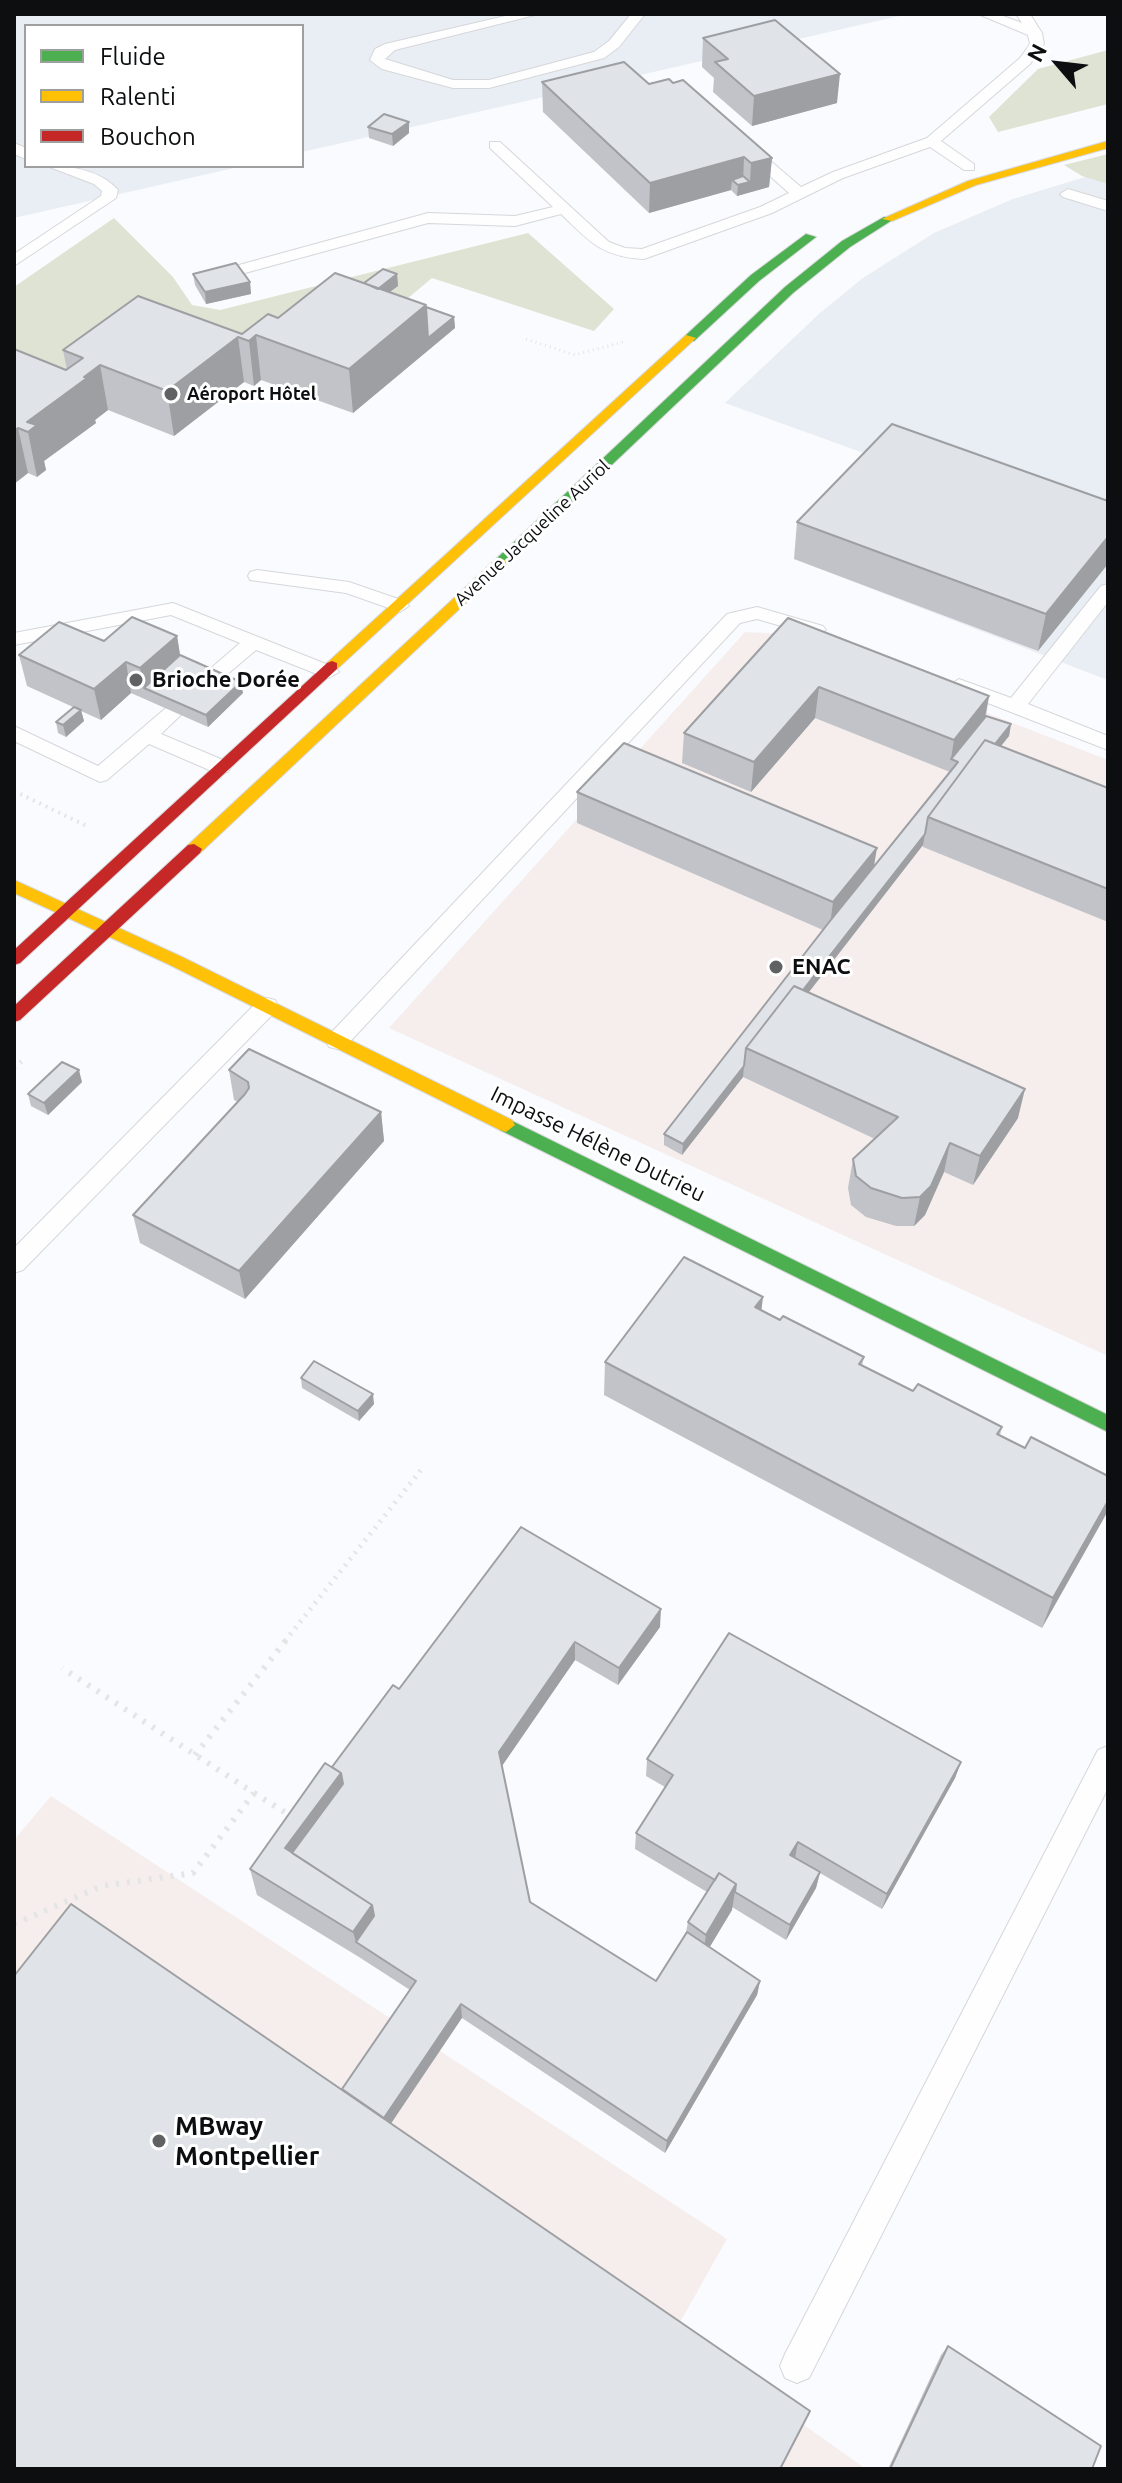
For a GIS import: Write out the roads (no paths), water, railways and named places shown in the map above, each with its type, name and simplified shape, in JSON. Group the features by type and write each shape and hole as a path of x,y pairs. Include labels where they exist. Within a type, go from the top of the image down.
{"main road":[{"path":"940,177 1108,129"},
{"name":"Avenue Jacqueline Auriol","path":"14,1016 277,773 789,290 848,243 922,203 1028,166 1108,144"},
{"name":"Avenue Jacqueline Auriol","path":"14,959 755,278 832,224"},
{"name":"Impasse Hélène Dutrieu","path":"14,886 267,1006 1108,1424"}],"lane":[{"path":"532,14 390,47 380,52 377,60 387,66 453,84 489,84 599,55 614,44 638,14"},
{"path":"985,14 1035,33"},
{"path":"495,145 603,245 622,253 644,254 766,210 838,175 932,141 1025,61 1037,44 1035,33 1023,14"},
{"path":"932,141 969,167"},
{"path":"739,142 799,194"},
{"path":"14,261 108,198 110,190 99,181 61,168"},
{"path":"1068,194 1108,206"},
{"path":"245,268 428,218 515,221 564,209"},
{"path":"257,576 349,588 400,606"},
{"path":"1015,707 1108,590"},
{"path":"14,639 173,609 329,672"},
{"path":"337,1041 734,618 757,613 793,621 838,638"},
{"path":"210,679 253,642"},
{"path":"941,678 1108,743"},
{"path":"14,733 100,775 174,712"},
{"path":"146,735 221,767"},
{"path":"14,1263 267,1006"},
{"path":"797,2366 1108,1759"}],"place":[{"name":"Aéroport Hôtel","path":"171,394"},
{"name":"Brioche Dorée","path":"136,680"},
{"name":"ENAC","path":"776,967"},
{"name":"MBway Montpellier","path":"159,2141"}]}
